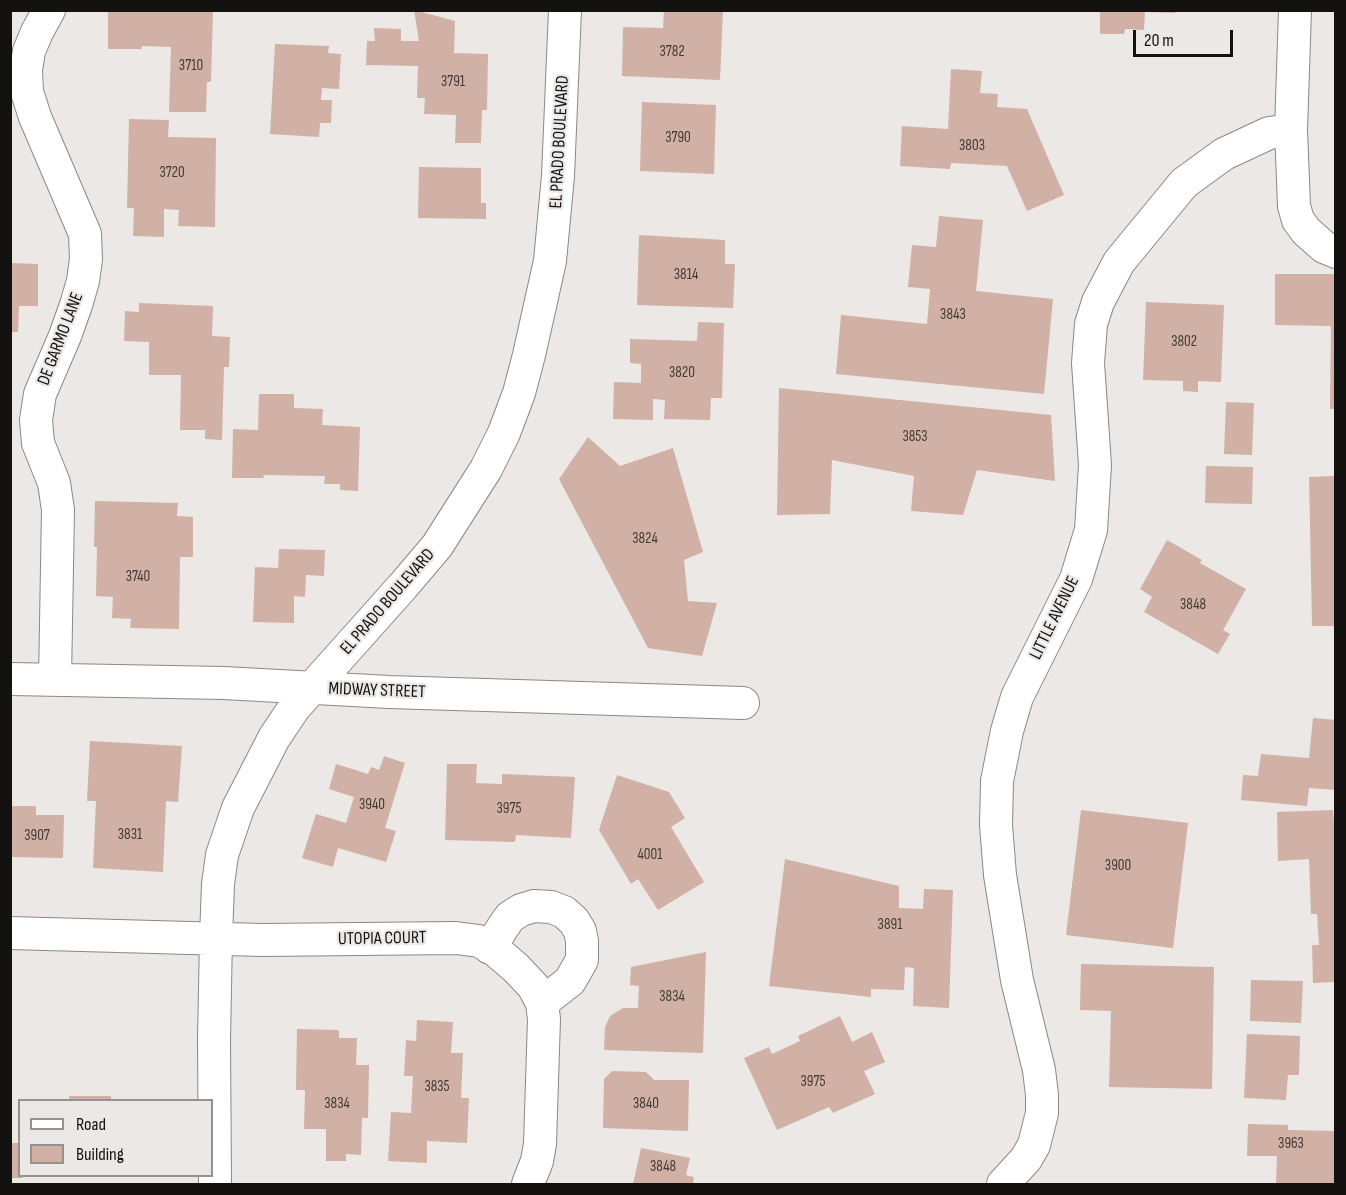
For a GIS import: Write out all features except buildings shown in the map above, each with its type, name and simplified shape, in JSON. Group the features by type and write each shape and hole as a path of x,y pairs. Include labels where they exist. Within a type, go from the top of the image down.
{"street":[{"name":"DE GARMO LANE","path":"49,10 29,51 26,70 27,92 85,234 86,259 76,305 40,394 36,420 38,443 54,483 58,510 55,681"},
{"name":"EL PRADO BOULEVARD","path":"215,1185 214,1059 218,884 221,864 234,819 253,776 294,708 436,546 486,470 504,433 526,364 550,261 558,176 565,10"},
{"path":"1295,10 1291,130 1294,206 1299,220 1315,239 1335,252"},
{"name":"LITTLE AVENUE","path":"1003,1185 1026,1159 1034,1145 1042,1113 1042,1095 1039,1070 1017,980 1000,875 996,825 997,781 1007,731 1017,697 1076,579 1091,530 1095,465 1088,363 1091,324 1098,302 1119,262 1184,183 1224,154 1269,134 1291,130"},
{"name":"MIDWAY STREET","path":"10,679 224,683 743,703"},
{"path":"490,948 510,917 521,909 534,906 551,907 564,912 574,921 580,931 582,941 582,960 570,981 542,1002 544,1019 540,1144 529,1184"},
{"name":"UTOPIA COURT","path":"10,933 316,940 456,938 478,941 490,948 516,968 533,986 542,1002"}]}
